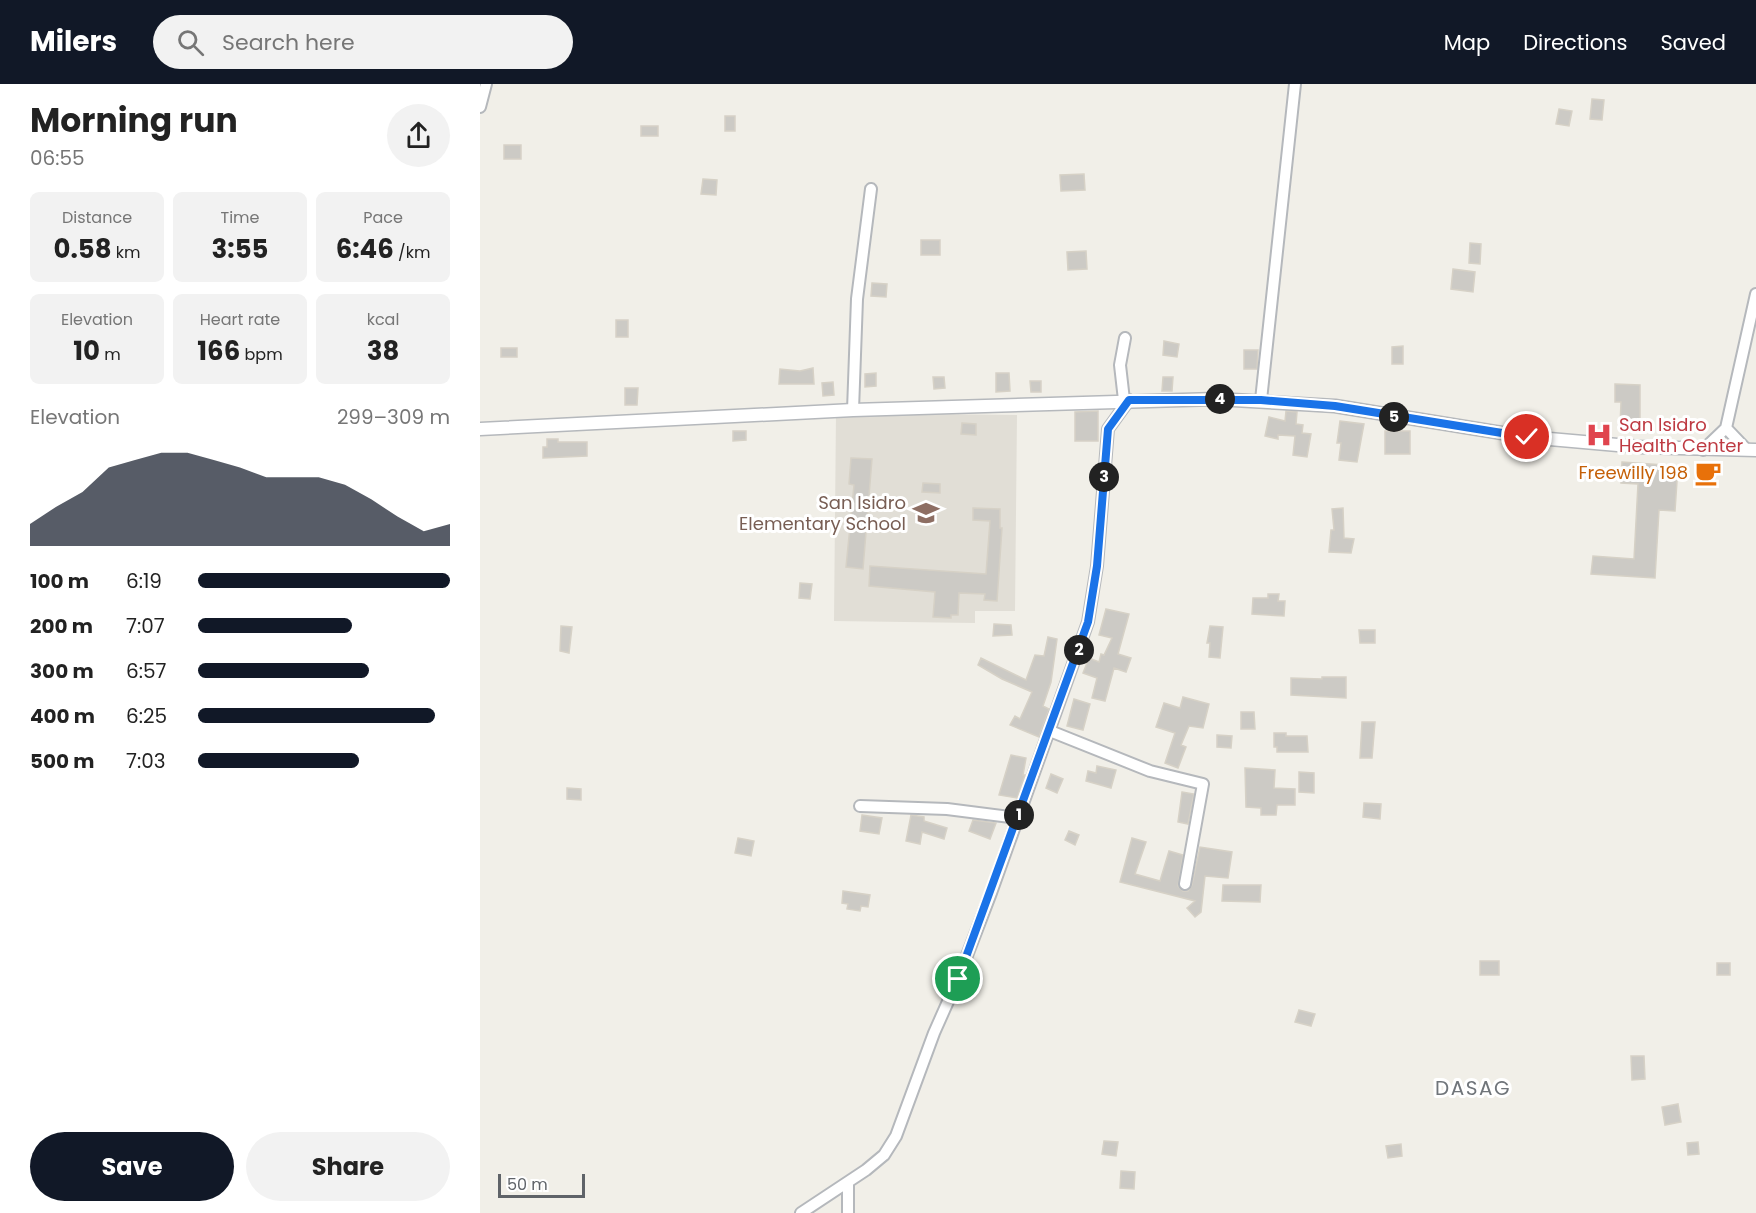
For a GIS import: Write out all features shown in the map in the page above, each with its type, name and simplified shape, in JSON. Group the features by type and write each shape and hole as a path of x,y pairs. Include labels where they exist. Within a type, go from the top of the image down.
{"street":[{"path":"480,107 486,84"},
{"path":"1261,400 1295,84"},
{"path":"853,410 857,299 871,189"},
{"path":"1703,450 1726,428 1756,294"},
{"path":"801,1213 848,1185 884,1155 896,1136 1018,818 1088,622 1097,566 1108,429 1127,400 1120,365 1125,338"},
{"path":"480,429 853,410 1127,400 1261,400 1335,406 1527,437 1703,450 1752,450"},
{"path":"1726,428 1752,450"},
{"path":"1050,731 1150,771 1203,784 1185,884"},
{"path":"860,806 948,809 1018,818"},
{"path":"848,1185 848,1213"}],"shaded area":[{"name":"San Isidro Elementary School","path":"836,413 1017,415 1015,611 975,611 975,623 834,621"}],"building":[{"path":"1592,99 1604,100 1602,120 1590,119"},
{"path":"1559,109 1572,111 1569,126 1556,124"},
{"path":"725,116 735,116 735,131 725,131"},
{"path":"641,126 658,126 658,136 641,136"},
{"path":"504,145 521,145 521,159 504,159"},
{"path":"1084,174 1085,190 1061,191 1060,175"},
{"path":"703,179 717,180 716,195 701,194"},
{"path":"921,240 940,240 940,255 921,255"},
{"path":"1470,243 1481,244 1480,264 1469,263"},
{"path":"1086,251 1087,269 1068,270 1067,252"},
{"path":"1453,269 1475,272 1473,292 1451,289"},
{"path":"872,283 887,284 886,297 871,296"},
{"path":"616,320 628,320 628,337 616,337"},
{"path":"1164,341 1179,344 1177,357 1163,355"},
{"path":"1403,346 1403,364 1392,364 1392,347"},
{"path":"501,348 517,348 517,357 501,357"},
{"path":"1244,350 1258,350 1257,369 1244,369"},
{"path":"813,368 814,384 779,384 780,369 800,371"},
{"path":"876,373 876,386 865,387 865,374"},
{"path":"996,373 1009,373 1010,391 996,392"},
{"path":"933,377 944,377 945,388 934,389"},
{"path":"1163,377 1173,377 1172,391 1162,391"},
{"path":"1030,381 1041,381 1041,392 1031,392"},
{"path":"833,382 834,395 823,396 822,383"},
{"path":"1615,384 1640,385 1640,429 1620,428 1621,402 1615,402"},
{"path":"625,388 638,388 637,405 625,405"},
{"path":"1098,411 1098,441 1075,441 1075,412"},
{"path":"1286,411 1297,412 1296,424 1303,425 1302,433 1311,434 1307,457 1293,455 1295,436 1278,435 1278,439 1265,436 1269,417 1285,421"},
{"path":"1340,421 1364,424 1357,462 1339,460 1341,443 1337,443"},
{"path":"962,423 976,424 976,435 961,434"},
{"path":"733,431 746,431 746,440 733,441"},
{"path":"1385,431 1410,431 1410,454 1385,454"},
{"path":"547,439 558,439 558,442 587,442 587,456 543,458 543,447 547,447"},
{"path":"851,458 872,459 863,569 846,567 854,485 849,484"},
{"path":"1622,462 1678,466 1675,511 1659,510 1655,578 1591,574 1593,556 1634,559 1638,484 1621,483"},
{"path":"923,483 940,484 940,493 922,492"},
{"path":"973,508 1000,509 1000,528 1002,528 997,601 984,600 985,594 959,593 958,615 951,615 951,618 933,617 935,592 869,586 870,566 986,574 990,521 973,520"},
{"path":"1343,508 1344,538 1354,539 1351,553 1329,552 1331,530 1334,530 1332,509"},
{"path":"800,583 812,584 810,599 799,598"},
{"path":"1268,594 1279,594 1278,601 1285,601 1284,616 1252,614 1253,598 1268,598"},
{"path":"1106,609 1129,614 1118,654 1131,658 1126,672 1114,668 1105,701 1092,698 1097,678 1083,673 1089,658 1099,662 1101,654 1104,655 1112,638 1099,635"},
{"path":"994,624 1011,625 1012,635 993,636"},
{"path":"561,626 572,627 569,653 560,651"},
{"path":"1210,626 1223,627 1220,658 1209,657 1210,643 1207,643"},
{"path":"1359,630 1375,630 1375,643 1360,643"},
{"path":"1048,637 1057,639 1051,682 1043,706 1049,709 1039,737 1010,725 1015,716 1020,719 1032,692 978,665 981,658 1026,680 1035,655 1044,656"},
{"path":"1322,677 1346,677 1346,698 1291,695 1291,678 1322,679"},
{"path":"1183,697 1209,704 1203,728 1189,726 1181,745 1186,747 1178,768 1165,763 1175,733 1156,727 1164,703 1180,708"},
{"path":"1074,699 1090,704 1083,730 1067,726"},
{"path":"1241,712 1254,712 1255,729 1241,729"},
{"path":"1362,722 1375,722 1372,758 1360,758"},
{"path":"1274,733 1286,733 1286,736 1307,736 1308,752 1277,752 1277,747 1274,747"},
{"path":"1217,735 1232,736 1231,748 1217,747"},
{"path":"1011,755 1026,758 1023,775 1025,775 1017,798 999,795"},
{"path":"1097,766 1116,770 1111,788 1086,781 1088,771 1096,773"},
{"path":"1245,768 1275,770 1274,788 1295,789 1295,805 1277,805 1276,815 1261,815 1261,808 1246,807"},
{"path":"1299,772 1314,773 1314,793 1299,792"},
{"path":"1051,774 1063,779 1057,793 1046,788"},
{"path":"567,788 581,789 581,800 567,799"},
{"path":"1182,792 1194,794 1188,824 1178,822"},
{"path":"1364,803 1381,804 1380,819 1363,817"},
{"path":"862,815 882,818 879,834 860,831"},
{"path":"911,815 924,817 924,821 947,828 944,839 922,832 920,844 906,841"},
{"path":"973,820 996,823 990,839 969,831"},
{"path":"1069,831 1079,835 1075,845 1065,840"},
{"path":"738,838 754,841 751,856 735,853"},
{"path":"1132,838 1146,842 1135,874 1160,881 1169,851 1183,855 1178,886 1183,891 1188,891 1192,885 1200,847 1232,852 1228,878 1205,876 1201,912 1195,917 1187,908 1195,901 1120,882"},
{"path":"1223,885 1261,885 1260,902 1222,901"},
{"path":"843,891 870,895 868,907 861,906 860,911 847,909 848,904 842,903"},
{"path":"1480,961 1499,961 1499,975 1480,975"},
{"path":"1717,963 1730,963 1730,975 1717,975"},
{"path":"1299,1010 1315,1014 1311,1026 1295,1022"},
{"path":"1631,1056 1644,1056 1645,1079 1632,1080"},
{"path":"1678,1104 1681,1122 1665,1125 1662,1107"},
{"path":"1104,1141 1118,1142 1116,1156 1102,1154"},
{"path":"1698,1142 1699,1154 1688,1155 1687,1143"},
{"path":"1401,1144 1402,1156 1388,1158 1386,1146"},
{"path":"1121,1171 1135,1172 1134,1189 1120,1188"}],"place":[{"name":"San Isidro Health Center","path":"1599,435"},
{"name":"Freewilly 198","path":"1708,473"},
{"name":"San Isidro Elementary School","path":"926,513"}],"district":[{"name":"DASAG","path":"1473,1088"}],"route":[{"path":"958,979 1082,643 1088,622 1097,566 1108,429 1111,421 1129,400 1261,400 1335,406 1527,437"}]}
